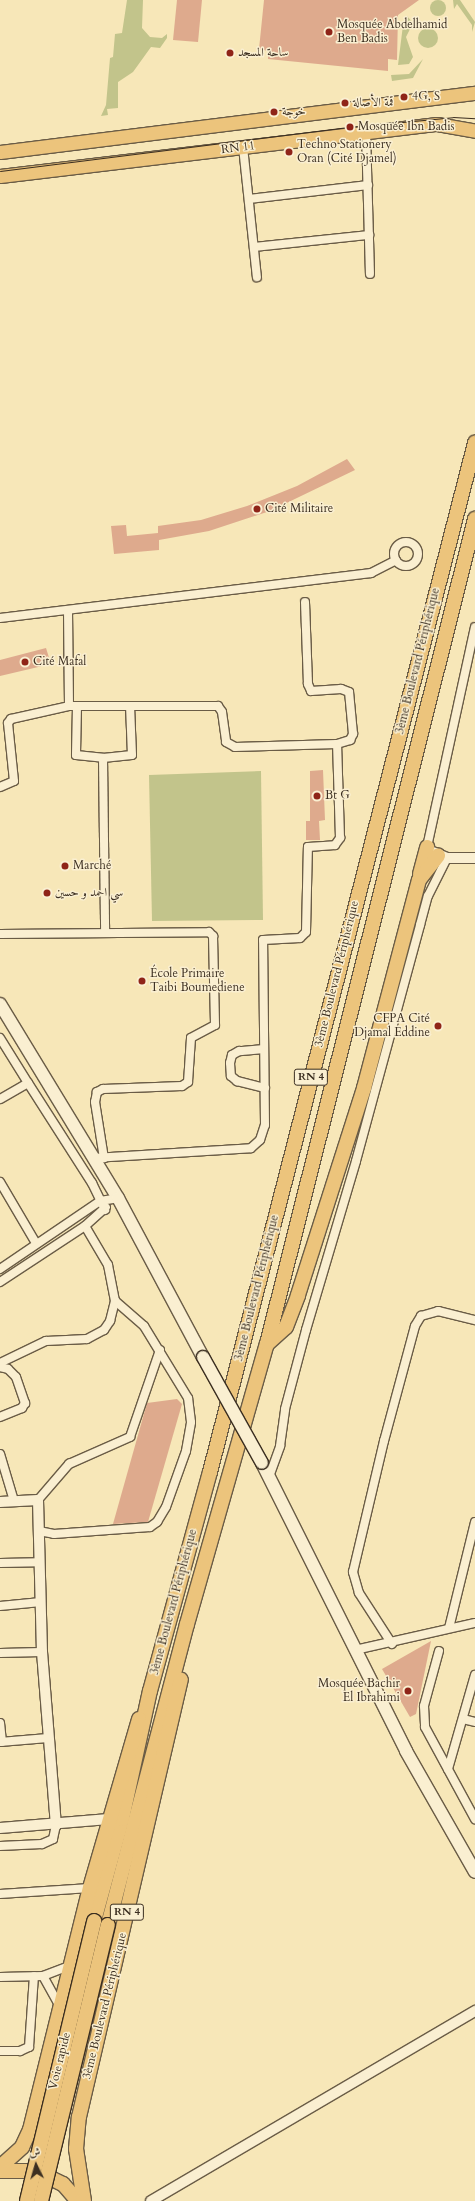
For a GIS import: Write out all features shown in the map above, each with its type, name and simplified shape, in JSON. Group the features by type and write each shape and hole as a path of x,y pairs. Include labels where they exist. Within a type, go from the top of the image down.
{"highway":[{"name":"RN 4","path":"469,463 475,435"},
{"name":"3ème Boulevard Périphérique","path":"94,1922 122,1819 150,1691 212,1464 475,443"},
{"name":"3ème Boulevard Périphérique","path":"108,1925 187,1624 267,1344 475,519"},
{"path":"267,1344 286,1328 322,1225 364,1088 427,847"},
{"path":"419,880 442,857"},
{"name":"3ème Boulevard Périphérique","path":"84,2201 76,2149 79,2117 173,1722 183,1667 187,1624"},
{"name":"3ème Boulevard Périphérique","path":"0,2167 22,2147 30,2130 90,1888 130,1739 150,1691"},
{"name":"Voie rapide","path":"27,2201 94,1922"},
{"name":"Voie rapide","path":"41,2201 108,1925"},
{"path":"0,2171 36,2171 63,2184 78,2201"}],"main road":[{"name":"RN 11","path":"0,152 475,92"},
{"name":"RN 11","path":"0,176 437,124 475,131"},
{"path":"0,1004 99,1158 109,1200 203,1357 262,1463 406,1751 473,1866"}],"street":[{"path":"366,132 370,274"},
{"path":"243,147 257,277"},
{"path":"249,199 368,186"},
{"path":"254,247 369,235"},
{"path":"0,618 371,573 396,560"},
{"path":"0,787 14,781 8,723 11,719 73,706 218,706 222,712 226,742 235,747 336,744 350,740 353,734 352,700 349,692 341,689 311,691 305,602"},
{"path":"68,610 76,755 103,758 132,755 130,706"},
{"path":"475,627 427,847 442,857 475,858"},
{"path":"0,934 209,932 214,943 215,1020 213,1028 191,1038 188,1082 182,1086 103,1089 97,1092 95,1102 99,1158 251,1148 260,1140 266,1125 263,940 300,938 306,932 309,922 308,847 335,845 340,838 336,744"},
{"path":"103,758 105,932"},
{"path":"269,1477 280,1446 285,1409 306,1330 356,1161 428,896 442,857"},
{"path":"0,1038 92,1182 109,1200"},
{"path":"264,1049 239,1051 232,1055 230,1063 232,1076 237,1081 265,1088"},
{"path":"0,1099 28,1083"},
{"path":"0,1182 36,1243"},
{"path":"0,1282 85,1226 105,1210 109,1200"},
{"path":"0,1268 36,1243 109,1200"},
{"path":"0,1362 46,1341 87,1339 104,1330 110,1321 115,1301 104,1254 85,1226"},
{"path":"39,1531 54,1534 150,1527 157,1522 166,1507 186,1451 191,1422 188,1398 144,1326 115,1301"},
{"path":"392,1644 354,1584 353,1572 384,1441 415,1326 421,1316 438,1311 475,1320"},
{"path":"0,1846 42,1844 53,1839 56,1825 42,1652 38,1500 69,1464 130,1437 160,1350"},
{"path":"0,1368 8,1368 16,1377 25,1403 22,1408 0,1417"},
{"path":"0,1454 14,1501"},
{"path":"0,1502 38,1500"},
{"path":"449,1628 475,1522"},
{"path":"0,1563 39,1562"},
{"path":"0,1606 41,1602"},
{"path":"355,1650 392,1644 449,1628 475,1623"},
{"path":"439,1651 423,1718 425,1727 475,1817"},
{"path":"0,1653 42,1652"},
{"path":"448,1768 475,1675"},
{"path":"463,1719 475,1722"},
{"path":"0,1723 1,1742 48,1738"},
{"path":"0,1828 56,1825 109,1819"},
{"path":"0,1894 90,1888"},
{"path":"0,1977 43,1976 72,1964"},
{"path":"0,2050 20,2051 29,2046 34,1976"},
{"path":"43,1976 60,2006"},
{"path":"151,2201 475,2011"}],"green space":[{"path":"127,0 143,0 142,28 150,37 162,38 167,34 167,38 160,48 151,47 133,72 118,82 118,108 107,109 108,115 101,116 106,105 110,58 113,57 115,34 122,33"},
{"path":"435,0 441,0 446,5 444,14 441,16 435,16 430,11 430,5"},
{"path":"453,0 460,0 475,22 472,32 472,25 457,4 454,9"},
{"path":"407,16 413,23 406,37 413,57 409,64 398,65 403,25"},
{"path":"428,28 435,31 438,38 435,45 428,48 421,45 418,38 421,31"},
{"path":"423,59 413,78 392,81 391,75 409,74"},
{"path":"261,771 263,920 152,921 149,775"}],"building":[{"path":"177,0 202,0 198,42 173,40"},
{"name":"Mosquée Abdelhamid Ben Badis","path":"264,0 419,0 398,15 397,60 388,59 388,71 268,59 268,51 259,49"},
{"name":"Cité Militaire","path":"347,459 355,470 270,511 209,531 159,540 159,550 114,554 111,526 126,525 127,536 158,533 158,526 201,520 247,506 297,486"},
{"name":"Cité Mafal","path":"46,648 51,664 0,676 0,660"},
{"name":"Bt G","path":"323,770 325,820 319,821 320,840 306,840 306,821 310,821 310,771"},
{"path":"177,1399 182,1404 148,1522 113,1524 147,1403"},
{"name":"Mosquée Bachir El Ibrahimi","path":"431,1641 416,1714 410,1717 382,1669"}],"tram line":[{"path":"0,171 350,127 453,117 475,118"}],"place":[{"name":"Mosquée Abdelhamid Ben Badis","path":"329,32"},
{"name":"ساحة المسجد","path":"230,53"},
{"name":"4G, S","path":"404,97"},
{"name":"قمة الأصالة","path":"345,103"},
{"name":"خوجة","path":"274,112"},
{"name":"Mosquée Ibn Badis","path":"350,127"},
{"name":"Techno Stationery Oran (Cité Djamel)","path":"289,152"},
{"name":"Cité Militaire","path":"257,509"},
{"name":"Cité Mafal","path":"25,662"},
{"name":"Bt G","path":"317,796"},
{"name":"Marché","path":"65,866"},
{"name":"سي احمد و حسين","path":"47,893"},
{"name":"École Primaire Taibi Boumediene","path":"142,981"},
{"name":"CFPA Cité Djamal Eddine","path":"438,1026"},
{"name":"Mosquée Bachir El Ibrahimi","path":"408,1691"}]}
